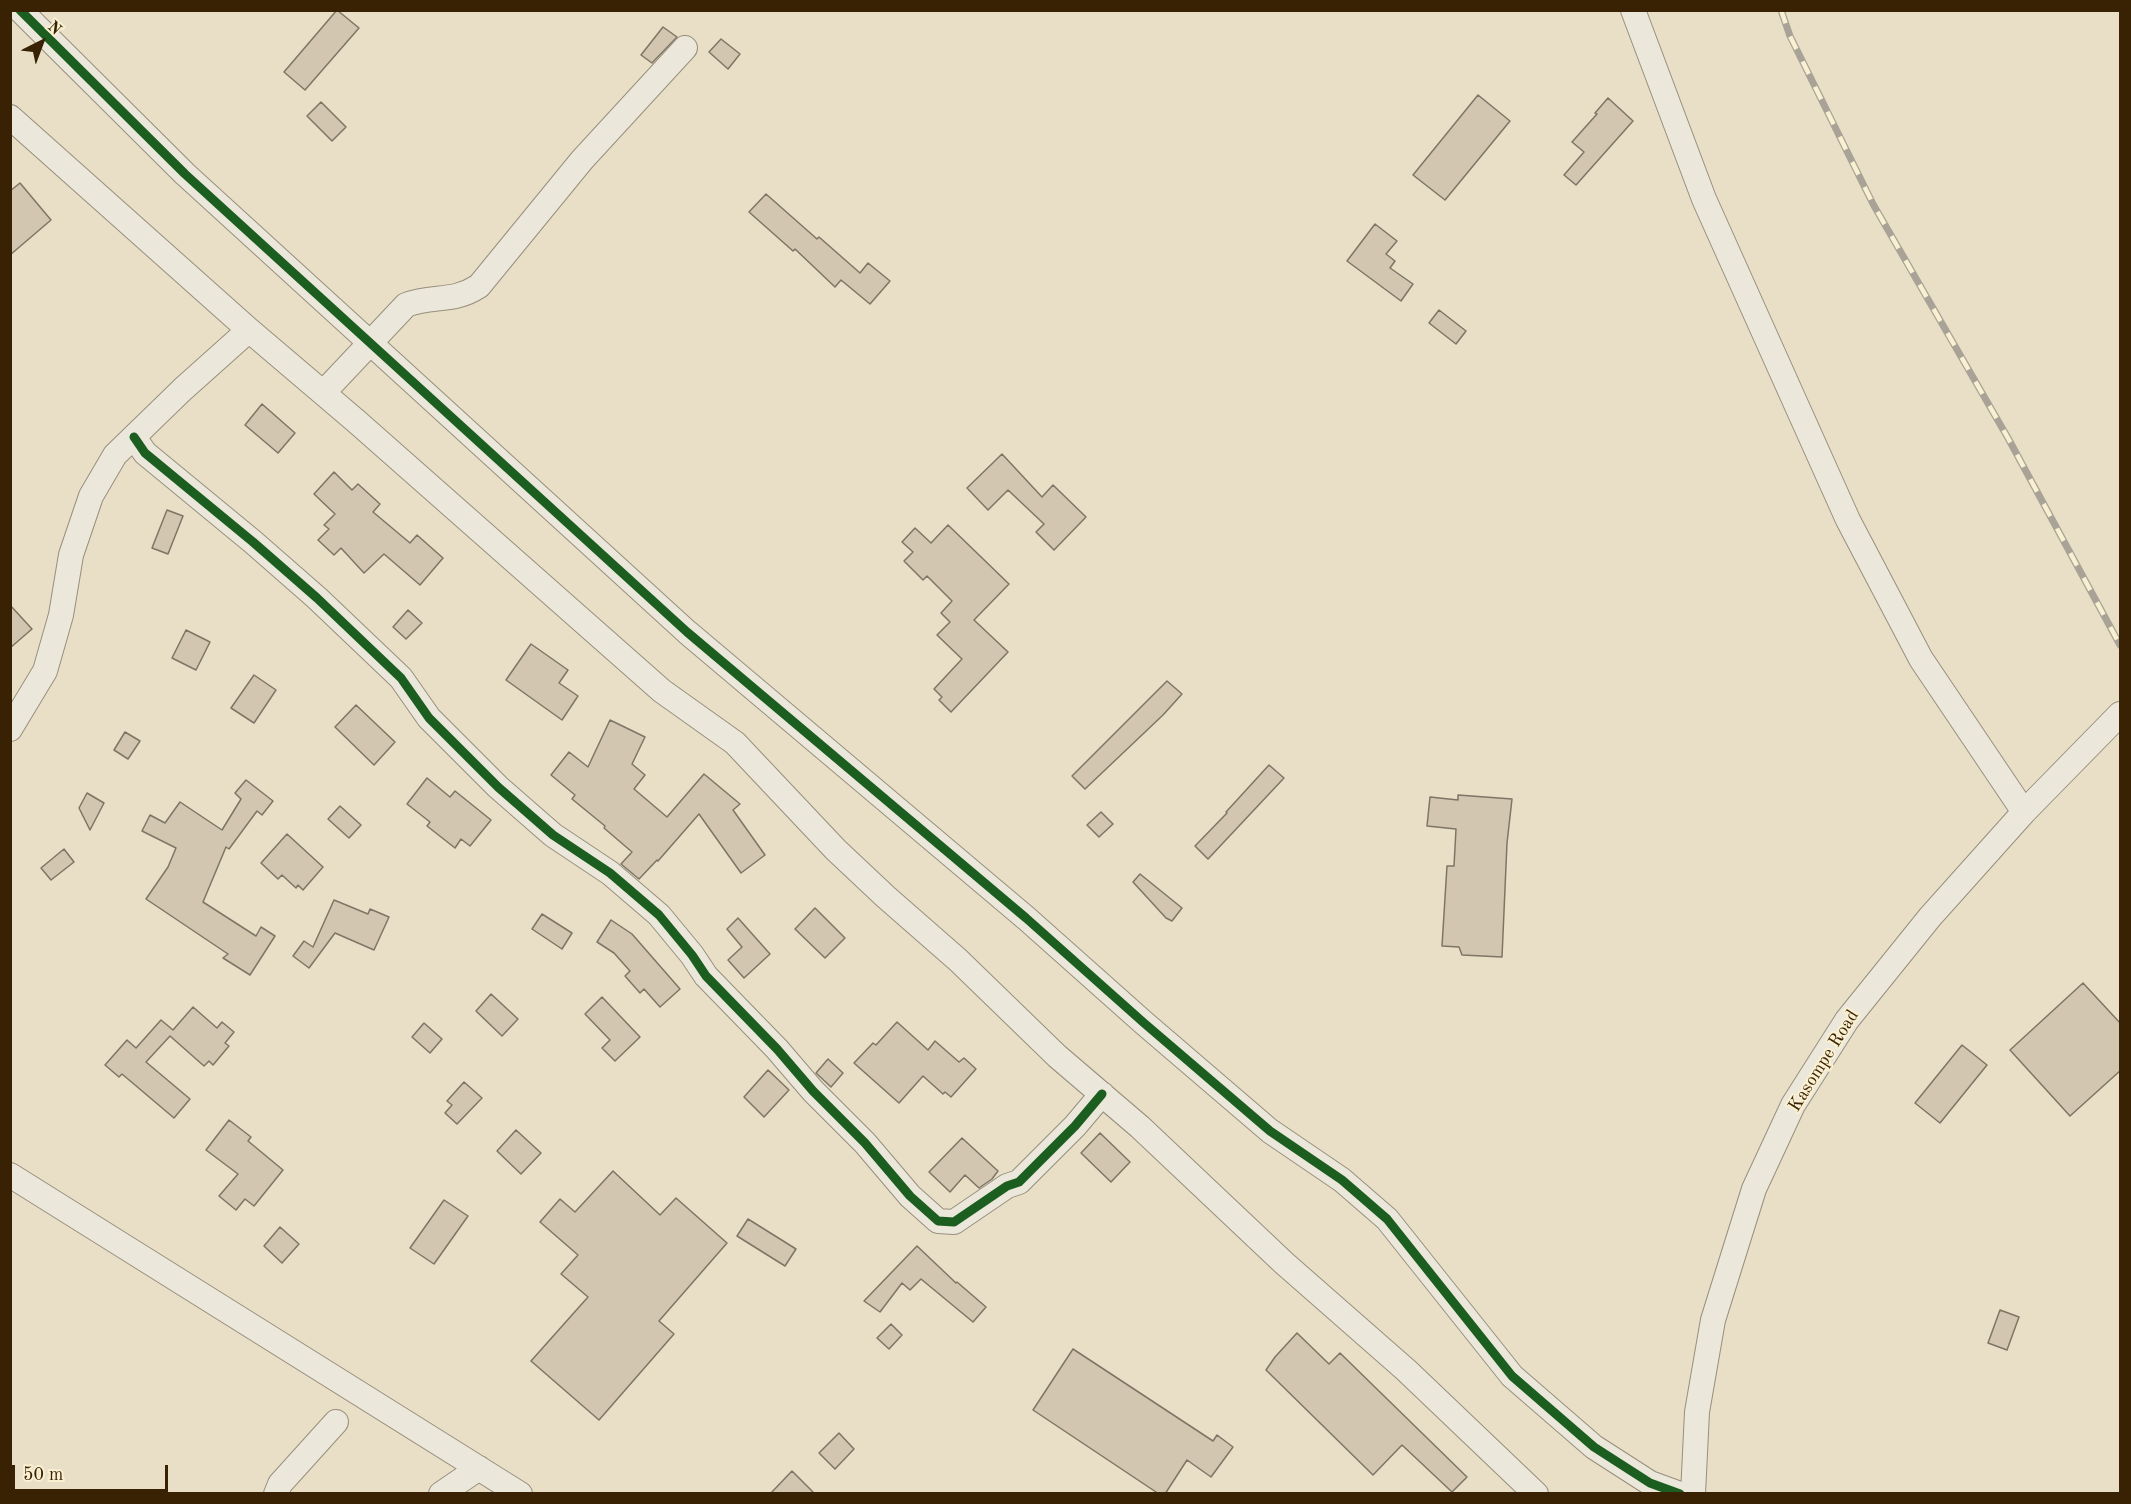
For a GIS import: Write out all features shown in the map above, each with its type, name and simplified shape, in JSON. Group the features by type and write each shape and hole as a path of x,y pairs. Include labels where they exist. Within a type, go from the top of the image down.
{"street":[{"path":"20,10 185,174 687,632 1018,911 1269,1131 1342,1179 1387,1219 1521,1384 1594,1447 1650,1483 1680,1494"},
{"path":"1633,10 1704,199 1848,520 1921,659 2024,812"},
{"path":"323,393 406,305 420,300 466,295 479,286 582,160 685,48"},
{"path":"10,117 249,330 662,691 735,744 836,850 886,897 958,960 1057,1056 1140,1126 1284,1263 1406,1370 1536,1494"},
{"path":"10,729 45,671 61,615 70,555 91,496 115,455 249,330"},
{"path":"134,437 145,453 317,598 401,678 429,718 498,787 553,835 610,873 659,915 706,976 865,1143 910,1196 938,1221 954,1222 1007,1186 1018,1182 1075,1126 1102,1094"},
{"name":"Kasompe Road","path":"1693,1494 1697,1412 1713,1320 1754,1189 1793,1106 1847,1020 1930,917 2024,812 2121,714"},
{"path":"10,1175 520,1494"},
{"path":"276,1494 280,1484 336,1422"},
{"path":"441,1494 479,1468"}],"building":[{"path":"337,10 359,28 305,90 284,72"},
{"path":"663,27 677,37 652,63 641,55"},
{"path":"721,39 740,54 728,69 709,52"},
{"path":"1478,95 1510,121 1445,200 1413,175"},
{"path":"1608,98 1633,121 1576,185 1564,175 1584,152 1572,142"},
{"path":"321,102 346,127 332,141 307,116"},
{"path":"20,183 51,220 10,255 10,191"},
{"path":"766,194 860,273 868,263 890,281 870,304 841,280 835,287 795,249 793,251 749,212"},
{"path":"1375,224 1397,241 1386,254 1395,261 1390,268 1413,284 1401,301 1347,261"},
{"path":"1439,310 1466,331 1456,344 1429,323"},
{"path":"262,404 295,433 278,453 245,425"},
{"path":"1002,454 1042,497 1053,485 1086,517 1054,550 1036,532 1044,524 1008,490 988,510 967,488"},
{"path":"334,472 352,490 358,484 380,504 373,512 410,543 417,535 443,558 420,585 384,554 364,573 341,548 334,555 318,540 329,529 324,525 335,514 314,494"},
{"path":"167,510 183,516 168,554 152,548"},
{"path":"948,525 1009,584 974,620 1008,652 951,712 939,700 942,697 934,689 962,659 937,635 950,622 941,613 952,601 927,576 923,580 904,561 913,552 902,542 915,528 931,543"},
{"path":"10,605 32,629 10,648"},
{"path":"408,610 422,623 406,639 393,627"},
{"path":"186,630 210,642 196,670 172,658"},
{"path":"531,644 568,670 559,683 578,696 562,720 506,680"},
{"path":"254,675 276,690 254,723 231,708"},
{"path":"1167,681 1182,694 1085,789 1072,776"},
{"path":"356,705 395,742 374,765 335,727"},
{"path":"610,720 645,737 632,764 645,775 634,789 667,817 704,774 740,804 733,810 765,855 741,873 699,814 639,879 621,864 632,852 572,799 575,795 551,775 569,752 588,767"},
{"path":"125,732 140,741 128,759 114,750"},
{"path":"1269,765 1284,778 1208,859 1195,846"},
{"path":"427,778 450,797 455,791 491,820 470,846 461,839 455,848 427,826 430,822 407,804"},
{"path":"246,780 273,801 262,815 257,811 229,849 226,847 203,902 256,936 261,927 275,936 250,975 223,958 228,954 146,899 168,867 176,848 142,831 150,815 165,823 180,802 222,830 241,799 235,793"},
{"path":"87,793 104,803 90,830 79,808"},
{"path":"1458,795 1512,799 1507,843 1502,957 1462,955 1459,947 1442,946 1447,866 1454,866 1456,829 1427,826 1430,797 1458,800"},
{"path":"340,806 361,825 349,838 328,819"},
{"path":"1101,812 1113,824 1099,837 1087,825"},
{"path":"287,834 323,867 303,890 298,885 296,888 282,875 278,879 261,863"},
{"path":"64,849 74,862 51,880 41,868"},
{"path":"1140,874 1182,908 1172,921 1166,918 1133,882"},
{"path":"334,900 368,914 370,909 389,917 374,950 335,933 309,968 293,956 304,941 313,947"},
{"path":"815,908 845,938 825,958 795,929"},
{"path":"542,914 572,933 562,949 532,929"},
{"path":"738,918 770,954 744,978 728,960 742,947 727,929"},
{"path":"611,920 632,934 680,989 660,1007 644,989 640,993 625,976 630,971 614,953 597,942"},
{"path":"2083,983 2121,1024 2121,1070 2070,1116 2010,1050"},
{"path":"491,994 518,1019 502,1036 476,1011"},
{"path":"602,997 640,1037 615,1061 602,1048 610,1040 585,1014"},
{"path":"193,1007 217,1028 222,1022 234,1032 225,1043 229,1046 213,1065 209,1061 204,1066 170,1036 146,1062 190,1099 174,1118 122,1074 119,1077 105,1065 127,1040 136,1048 161,1020 173,1030"},
{"path":"897,1022 928,1050 935,1041 959,1062 964,1058 976,1069 951,1097 945,1092 943,1094 923,1076 899,1103 854,1063 873,1043 876,1045"},
{"path":"424,1023 442,1039 430,1053 412,1037"},
{"path":"1962,1045 1987,1065 1940,1123 1915,1103"},
{"path":"828,1059 843,1073 831,1087 816,1073"},
{"path":"768,1070 789,1090 764,1117 744,1097"},
{"path":"464,1082 482,1098 457,1124 445,1113 452,1105 447,1101"},
{"path":"229,1120 251,1137 248,1141 283,1170 254,1206 245,1199 236,1210 219,1196 238,1174 206,1150"},
{"path":"516,1130 541,1153 521,1174 497,1151"},
{"path":"1100,1133 1130,1162 1111,1182 1081,1153"},
{"path":"962,1138 998,1171 992,1179 979,1188 965,1175 950,1192 929,1172"},
{"path":"613,1171 660,1215 676,1198 727,1243 659,1321 674,1334 599,1420 531,1361 588,1297 561,1274 578,1255 540,1222 560,1199 575,1212"},
{"path":"444,1200 468,1216 434,1264 410,1248"},
{"path":"748,1219 796,1249 785,1266 737,1236"},
{"path":"280,1227 299,1244 282,1263 264,1246"},
{"path":"917,1246 956,1283 986,1307 973,1322 921,1279 910,1290 902,1283 880,1312 864,1301"},
{"path":"2000,1310 2019,1317 2007,1350 1988,1343"},
{"path":"891,1324 902,1335 889,1349 877,1338"},
{"path":"1297,1333 1329,1364 1340,1353 1467,1477 1452,1492 1402,1445 1373,1475 1266,1370"},
{"path":"1073,1349 1213,1441 1217,1435 1233,1447 1211,1477 1187,1460 1165,1494 1159,1494 1033,1410"},
{"path":"839,1433 854,1449 835,1469 819,1453"},
{"path":"792,1471 815,1494 770,1494"}],"railway":[{"path":"1781,10 1790,36 1873,204 2008,438 2120,645"}],"cycle path":[{"path":"20,10 185,174 687,632 1026,918 1270,1131 1342,1180 1387,1219 1512,1376 1594,1447 1650,1483 1680,1494"},
{"path":"134,437 145,453 317,598 401,678 429,718 498,787 553,835 610,873 659,915 706,976 777,1049 813,1091 865,1143 910,1196 938,1221 954,1222 1007,1186 1019,1182 1075,1126 1102,1094"}]}
